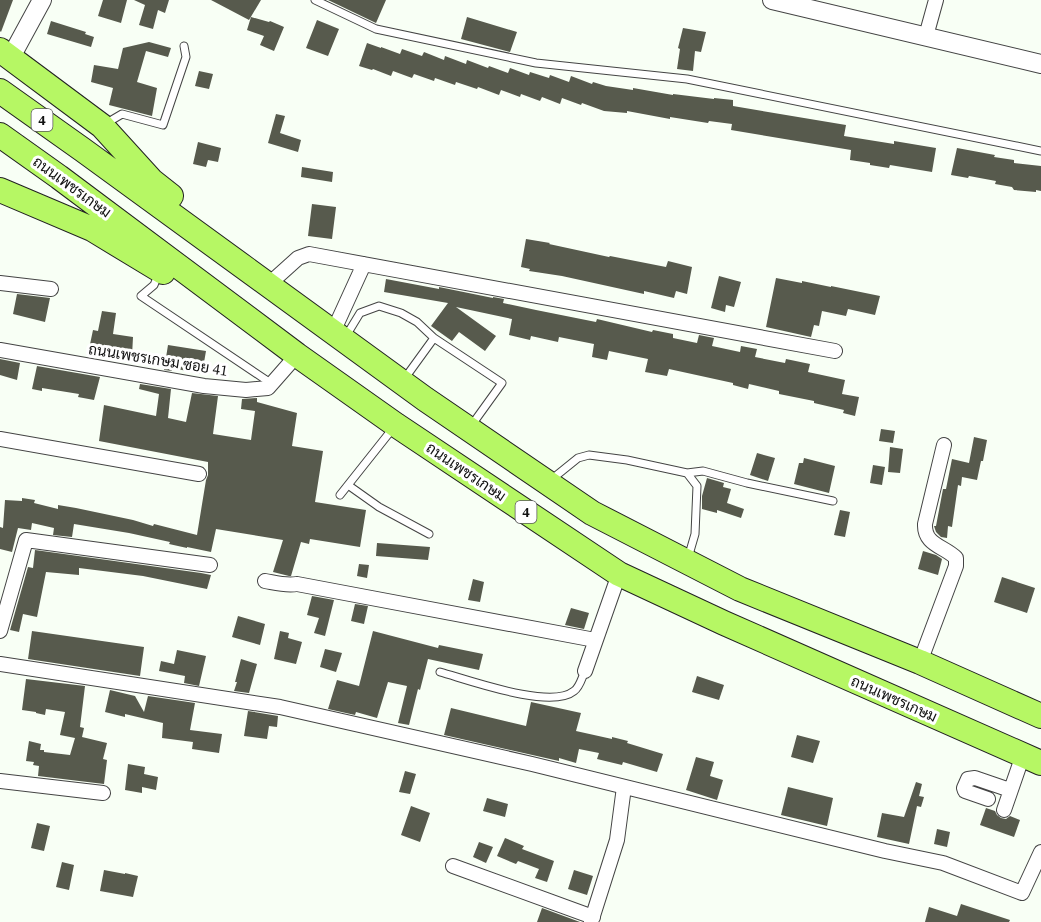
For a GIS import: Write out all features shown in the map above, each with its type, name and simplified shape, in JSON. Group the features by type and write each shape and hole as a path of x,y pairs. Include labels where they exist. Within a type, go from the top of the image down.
{"highway":[{"path":"5,54 102,126 152,181 215,232 222,251"},
{"name":"4","path":"0,91 402,382 592,513 740,589 920,662 1041,716"},
{"name":"ถนนเพชรเกษม","path":"0,135 297,356 619,574 766,642 1032,759"},
{"path":"0,190 92,229 206,299 226,303"}],"street":[{"path":"5,54 42,0"},
{"path":"772,0 801,3 1041,64"},
{"path":"926,36 936,0"},
{"path":"268,285 298,258 309,254 835,351"},
{"path":"338,336 364,264"},
{"path":"0,283 51,289"},
{"name":"ถนนเพชรเกษม ซอย 41","path":"0,350 204,386 246,390 268,388 272,384"},
{"path":"272,384 297,356"},
{"path":"0,438 199,474"},
{"path":"920,662 956,566 956,558 924,532 944,445"},
{"path":"0,632 26,540 210,565"},
{"path":"585,671 619,574"},
{"path":"265,581 280,585 297,584 595,640"},
{"path":"0,664 280,707 440,742 885,851 943,863 1022,893 1041,852"},
{"path":"1004,810 1010,790 1032,759"},
{"path":"988,799 965,791 968,779 975,778 1010,790"},
{"path":"0,781 103,793"},
{"path":"453,866 592,920 617,840 624,787"}],"lane":[{"path":"315,0 376,29 536,63 687,79 1041,151"},
{"path":"102,126 122,114 164,124 186,57 184,46"},
{"path":"160,271 154,285 141,296 272,384"},
{"path":"338,336 360,313 379,306 401,313 417,322 434,338 502,383 469,429"},
{"path":"402,382 434,338"},
{"path":"340,495 396,425"},
{"path":"548,483 558,472 578,458 589,455 627,460 687,473 703,471 781,491 833,501"},
{"path":"687,473 697,486 694,534 687,561"},
{"path":"348,485 379,507 429,534"},
{"path":"440,672 529,696 554,698 565,697 577,690 585,671"}],"building":[{"path":"0,0 13,0 1,32 0,31"},
{"path":"103,0 127,0 121,23 98,16"},
{"path":"134,0 169,0 165,13 158,10 153,29 139,25 145,5"},
{"path":"211,0 261,0 249,20"},
{"path":"328,0 386,0 376,23"},
{"path":"251,17 284,27 274,51 260,45 264,36 247,30"},
{"path":"467,17 517,32 510,52 461,39"},
{"path":"317,20 339,29 328,56 306,48"},
{"path":"51,21 86,32 85,34 94,37 91,47 47,34"},
{"path":"683,28 706,32 701,52 695,51 693,71 677,69 680,49 678,48"},
{"path":"149,42 171,48 168,57 146,51 137,82 157,88 152,116 109,105 113,88 91,82 94,65 118,69 123,48"},
{"path":"367,43 400,54 402,49 422,56 424,52 444,60 445,56 466,64 467,60 508,73 510,68 529,75 530,72 549,78 550,75 569,82 571,76 592,84 593,82 633,90 633,88 673,95 733,100 733,106 846,125 844,136 936,148 932,172 890,165 889,168 870,165 870,163 850,160 851,150 731,130 732,124 670,117 670,119 627,111 627,113 604,111 562,98 560,104 542,97 540,101 501,90 499,95 456,82 455,85 435,78 434,81 414,74 412,78 393,71 391,76 359,66"},
{"path":"199,71 213,74 209,89 195,86"},
{"path":"276,114 285,116 280,133 301,140 298,152 268,143"},
{"path":"198,142 221,148 218,162 208,160 206,167 193,164"},
{"path":"957,148 1014,160 1014,163 1041,166 1041,191 1014,190 1012,187 995,184 996,181 951,175"},
{"path":"302,167 333,172 332,182 301,177"},
{"path":"312,204 336,207 332,239 308,236"},
{"path":"526,239 666,267 668,261 692,267 687,294 676,291 674,298 644,291 644,294 529,271 530,269 521,267"},
{"path":"719,276 741,282 734,307 726,305 725,312 711,308"},
{"path":"776,278 880,296 875,315 848,309 846,316 822,311 819,326 814,325 811,337 766,327"},
{"path":"386,279 504,299 503,303 596,322 597,319 652,332 653,330 673,334 673,338 697,343 699,335 714,338 712,346 740,352 741,346 757,349 755,357 785,363 786,359 810,364 808,372 845,380 842,394 859,397 855,416 843,413 844,410 749,384 748,389 733,385 733,383 669,369 667,376 645,372 648,359 609,351 607,360 592,357 594,344 559,337 558,342 531,336 530,340 509,335 512,319 456,307 496,336 485,351 459,332 452,341 431,326 448,303 384,292"},
{"path":"17,294 50,298 45,322 13,314"},
{"path":"102,311 116,313 113,334 133,337 132,356 89,349 93,330 98,331"},
{"path":"168,345 206,351 202,374 172,368 172,371 164,370"},
{"path":"0,359 20,363 17,380 0,375"},
{"path":"37,366 100,377 94,400 78,397 79,394 42,388 42,391 32,389"},
{"path":"140,384 171,389 168,418 186,422 192,393 218,396 213,434 251,440 255,411 241,409 242,399 257,398 257,402 297,413 292,446 323,451 315,502 366,510 360,547 310,539 309,544 301,542 291,576 273,572 283,540 216,529 211,552 129,533 74,524 72,537 53,535 54,528 32,523 31,530 18,528 12,552 0,549 0,527 3,528 5,500 22,501 22,498 35,500 34,503 58,509 58,505 76,508 197,535 208,475 208,462 99,441 104,405 156,416 159,394 139,389"},
{"path":"881,429 895,431 893,443 879,441"},
{"path":"974,437 987,440 977,480 962,477 961,486 958,485 952,527 948,526 947,538 941,537 934,526 936,526 943,489 946,489 952,459 969,463"},
{"path":"890,447 903,449 900,473 888,472"},
{"path":"757,453 775,458 768,481 750,475"},
{"path":"804,458 835,466 829,493 794,484 799,463 803,463"},
{"path":"873,465 885,467 882,485 870,483"},
{"path":"707,478 724,483 723,487 731,489 727,503 744,509 741,518 717,510 717,513 702,509 702,496"},
{"path":"840,510 850,512 845,537 834,535"},
{"path":"377,543 430,547 428,560 376,556"},
{"path":"35,550 211,575 207,589 143,576 79,568 79,575 46,572 37,617 23,614 19,632 10,630 28,567 33,568"},
{"path":"923,551 942,559 938,575 918,569"},
{"path":"359,564 369,565 367,578 357,576"},
{"path":"1002,577 1035,588 1027,613 994,602"},
{"path":"473,579 484,582 480,602 468,600"},
{"path":"312,596 334,600 325,636 314,633 319,618 307,615"},
{"path":"355,604 368,606 364,624 351,621"},
{"path":"571,608 589,613 584,629 565,625"},
{"path":"238,616 265,624 260,645 232,637"},
{"path":"32,631 144,647 140,676 28,659"},
{"path":"280,631 289,633 288,638 302,642 296,664 274,659"},
{"path":"373,631 438,648 439,645 483,654 479,670 428,659 409,725 398,723 407,686 388,682 377,718 356,712 355,715 328,709 337,680 359,686"},
{"path":"325,649 342,653 336,672 320,667"},
{"path":"177,650 206,656 199,686 184,683 185,676 159,671 161,661 174,664"},
{"path":"241,659 257,664 249,693 234,691"},
{"path":"697,676 724,685 719,700 692,692"},
{"path":"26,679 85,686 80,727 84,728 82,737 107,743 103,759 107,760 104,784 38,776 39,766 33,765 34,762 26,761 29,741 41,744 40,750 44,752 70,755 75,738 60,735 65,712 46,709 45,715 22,710"},
{"path":"110,690 135,696 144,712 148,696 195,703 190,730 222,734 219,753 192,749 193,742 162,738 163,723 105,712"},
{"path":"531,702 581,713 576,731 628,741 627,743 663,754 657,772 623,762 622,765 597,759 599,753 579,749 576,763 444,735 451,708 526,726"},
{"path":"248,711 278,716 277,727 269,726 267,739 244,736"},
{"path":"797,735 820,741 813,763 791,757"},
{"path":"696,757 714,762 710,776 723,780 717,800 686,790"},
{"path":"128,764 145,767 144,774 158,777 156,790 142,787 142,793 125,790"},
{"path":"405,771 416,774 410,794 399,792"},
{"path":"916,782 922,784 919,796 924,797 921,807 917,806 909,844 877,837 882,813 904,817"},
{"path":"788,787 833,798 827,826 781,815"},
{"path":"487,798 508,804 505,817 483,811"},
{"path":"411,806 430,813 420,842 401,835"},
{"path":"986,808 995,811 1001,818 1006,819 1010,816 1020,820 1014,837 980,825"},
{"path":"37,823 50,826 44,851 31,848"},
{"path":"937,829 950,832 947,847 934,844"},
{"path":"505,838 524,846 522,849 554,861 547,882 535,878 539,869 518,861 516,864 497,856"},
{"path":"479,842 493,847 486,863 473,857"},
{"path":"62,862 74,865 69,890 56,887"},
{"path":"104,870 138,876 133,897 100,891"},
{"path":"574,870 593,876 587,895 568,889"},
{"path":"961,904 1010,920 1009,922 925,922 929,907 957,916"},
{"path":"542,908 580,922 537,922"}]}
